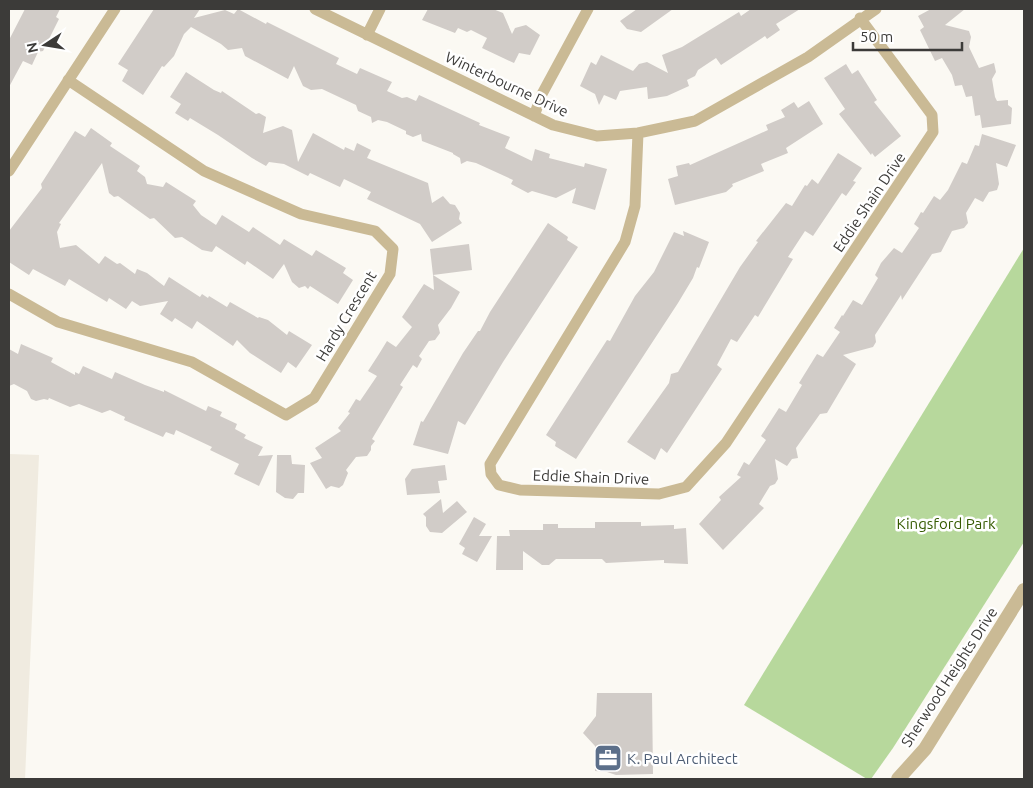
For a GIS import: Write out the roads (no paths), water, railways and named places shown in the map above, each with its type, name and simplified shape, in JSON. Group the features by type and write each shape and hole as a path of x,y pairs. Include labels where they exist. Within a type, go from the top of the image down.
{"street":[{"path":"9,171 115,9"},
{"name":"Winterbourne Drive","path":"315,9 553,125 597,136 638,133 695,121 808,57 860,18 876,9"},
{"path":"367,35 380,9"},
{"path":"534,116 542,94 588,9"},
{"name":"Eddie Shain Drive","path":"638,133 635,206 625,242 490,464 491,474 499,485 520,490 658,494 686,486 726,443 933,132 932,115 860,18"},
{"name":"Hardy Crescent","path":"9,294 58,322 192,362 286,415 314,398 390,274 394,249 374,231 300,214 204,171 68,80"},
{"name":"Sherwood Heights Drive","path":"898,779 925,749 1024,590"}],"place":[{"name":"K. Paul Architect","path":"608,758"}],"park label":[{"name":"Kingsford Park","path":"946,523"}]}
